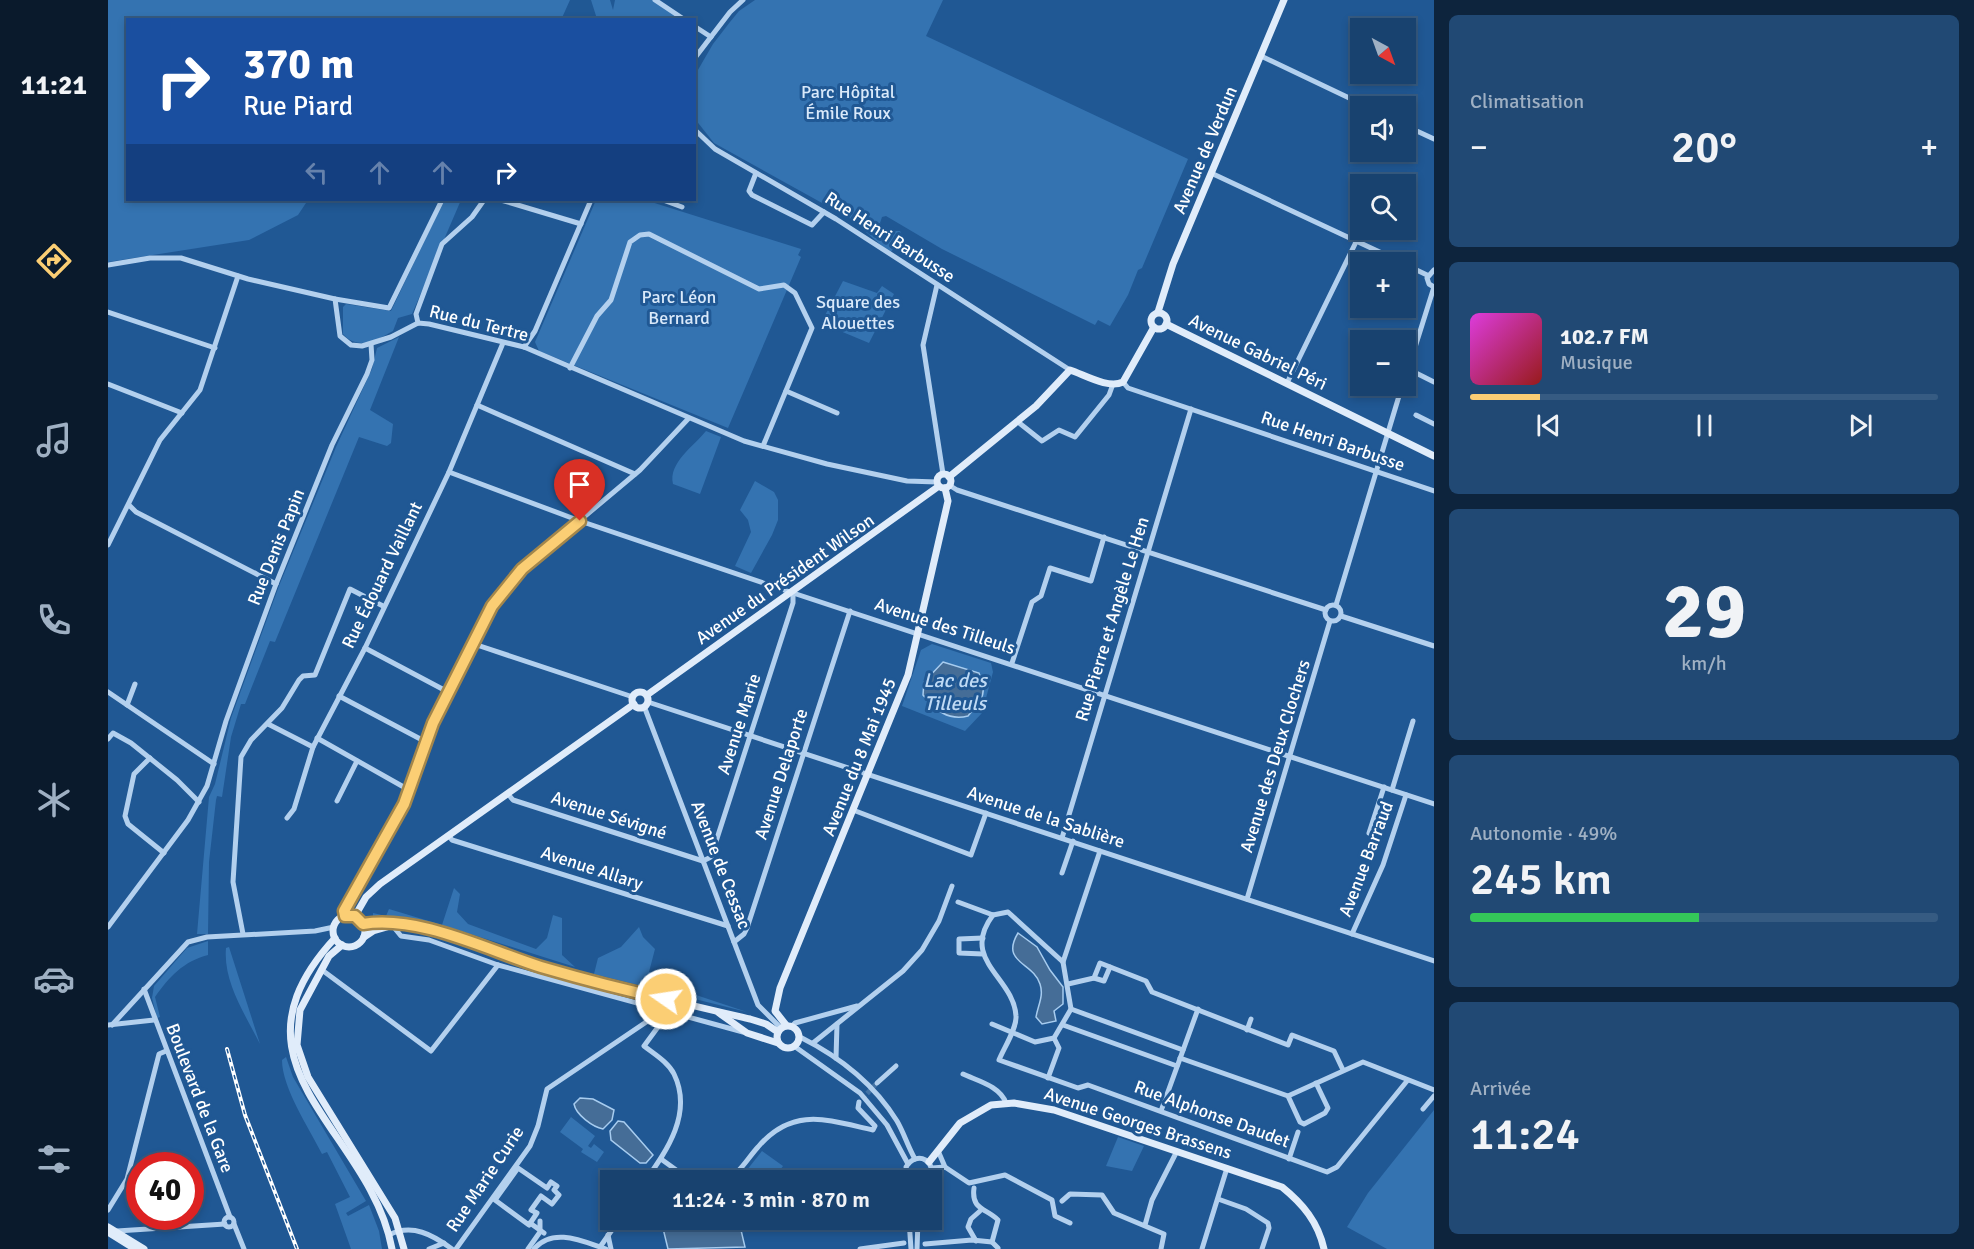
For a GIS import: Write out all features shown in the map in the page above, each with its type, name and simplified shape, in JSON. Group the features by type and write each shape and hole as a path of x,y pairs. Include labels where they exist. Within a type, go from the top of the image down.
{"street":[{"path":"655,0 682,18"},
{"path":"664,6 669,0"},
{"path":"696,56 743,0"},
{"name":"Avenue de Verdun","path":"1158,312 1173,264 1284,0"},
{"path":"696,27 711,37"},
{"path":"1261,56 1350,98"},
{"name":"Rue Henri Barbusse","path":"696,131 715,149 824,212 1070,370"},
{"path":"1416,131 1434,139"},
{"path":"756,173 749,191 752,195 812,225 824,212"},
{"path":"1211,173 1378,252"},
{"path":"108,266 150,258 182,258 238,276 335,299 389,308 442,201"},
{"path":"418,323 416,314 442,244 472,217 483,201"},
{"path":"504,201 581,224"},
{"path":"524,347 536,331 591,201"},
{"path":"666,201 682,207"},
{"path":"570,368 597,316 610,300 630,242 640,235 649,234 759,289 784,285 795,293 812,328 763,446"},
{"path":"1287,383 1356,242"},
{"path":"1416,270 1427,275"},
{"path":"1427,275 1434,270"},
{"path":"1416,344 1434,287 1427,281 1427,275"},
{"path":"108,545 160,440 200,390 238,276"},
{"path":"937,285 923,345 944,482 957,490 1326,610"},
{"path":"335,299 340,336 351,345 371,345"},
{"path":"108,312 215,348"},
{"path":"1070,370 1113,384 1123,382 1154,327 1151,318 1158,312 1165,316 1166,324 1161,328 1154,327"},
{"name":"Rue du Tertre","path":"371,345 418,323 524,347 688,419 763,446 827,464 907,481 944,482"},
{"name":"Avenue Gabriel Péri","path":"1166,324 1434,456"},
{"name":"Rue Édouard Vaillant","path":"287,818 294,809 317,738 365,648 383,606 449,472 503,343"},
{"name":"Rue Denis Papin","path":"108,927 199,802 276,584 332,445 367,374 372,360 371,345"},
{"name":"Avenue du Président Wilson","path":"646,701 944,482 1017,422 1070,370"},
{"path":"1416,376 1434,382"},
{"name":"Rue Henri Barbusse","path":"1123,382 1128,388 1434,491"},
{"path":"108,384 182,413"},
{"path":"1017,422 1042,441 1059,430 1075,437 1109,395 1113,384"},
{"path":"786,391 837,413"},
{"path":"1336,605 1399,396"},
{"path":"477,405 635,474"},
{"name":"Rue Pierre et Angèle Le Hen","path":"1062,838 1191,409"},
{"path":"1416,415 1434,424"},
{"path":"345,916 344,907 404,804 426,742 448,692 471,643 492,606 522,569 662,450 688,419"},
{"name":"Avenue des Tilleuls","path":"449,472 580,521 1434,804"},
{"name":"Avenue du 8 Mai 1945","path":"784,1028 774,1004 908,675 948,501 944,482"},
{"path":"129,505 136,512 276,584"},
{"path":"1088,589 1104,537"},
{"path":"1012,663 1032,602 1041,596 1053,560"},
{"path":"1050,568 1091,581"},
{"path":"243,934 233,882 241,757 250,740 282,708 299,680 303,676 315,675 350,589 383,606"},
{"name":"Avenue Marie","path":"703,861 711,857 793,603 793,591"},
{"path":"1336,605 1331,605 1326,610 1326,617 1330,621 1336,621 1341,616"},
{"path":"1336,605 1340,608 1341,616"},
{"name":"Avenue Delaporte","path":"734,942 744,934 747,928 850,611"},
{"path":"1341,616 1434,646"},
{"name":"Avenue des Deux Clochers","path":"1247,899 1330,621"},
{"path":"471,643 634,701 646,701"},
{"path":"365,648 448,692"},
{"path":"127,705 135,684"},
{"path":"108,692 214,764"},
{"path":"355,916 366,897 380,884 508,794 634,701 640,692 646,701"},
{"path":"339,696 426,742"},
{"name":"Avenue de la Sablière","path":"646,701 1434,961"},
{"name":"Avenue de Cessac","path":"646,701 703,861 758,1005 784,1028"},
{"path":"1392,790 1413,721"},
{"path":"268,724 313,747"},
{"path":"108,739 113,733 150,758 199,802"},
{"path":"317,738 409,790"},
{"path":"150,758 134,774 125,816 128,824 164,853"},
{"path":"338,801 357,761"},
{"path":"1369,833 1384,787"},
{"name":"Avenue Sévigné","path":"508,794 513,800 703,861"},
{"name":"Avenue Barraud","path":"1352,934 1383,865 1407,795"},
{"path":"853,810 971,855 986,813"},
{"name":"Avenue Allary","path":"449,836 452,840 728,926"},
{"path":"1062,873 1073,842"},
{"path":"992,1024 1035,1042 1054,1038 1063,1025 1071,1009 1063,962 1100,850"},
{"path":"813,1043 903,971 922,950 939,921 952,886"},
{"path":"958,902 993,915 1008,912 1053,956 1063,962"},
{"path":"993,915 983,938 982,954 997,979 1008,988 1017,1017 1010,1033"},
{"path":"110,1025 188,942 207,937 315,931 334,927 345,916 355,916 363,924 364,937"},
{"path":"363,924 381,921 429,930 542,967 784,1028 836,1058 876,1093 896,1121 915,1159"},
{"path":"334,927 335,938 342,945 354,946 373,931 402,924"},
{"path":"392,925 400,936 429,940 498,965 747,1033 778,1042 787,1048 794,1046 800,1036"},
{"path":"335,938 312,969 294,1003 290,1029 291,1049 299,1075 371,1191 389,1235 392,1249"},
{"path":"982,954 959,953 959,939 983,938"},
{"path":"342,945 329,956 303,1003 298,1018 297,1045 301,1061 322,1101 395,1218 404,1249"},
{"path":"1094,978 1100,963 1146,981 1152,992 1247,1030 1288,1045 1292,1035 1334,1051 1343,1070"},
{"path":"322,970 433,1050 498,965"},
{"path":"1068,984 1094,978 1104,981 1112,968"},
{"name":"Boulevard de la Gare","path":"144,989 230,1217"},
{"path":"654,1170 676,1136 680,1092 674,1073 644,1046 658,1027 666,999"},
{"path":"778,1042 784,1028 859,1005"},
{"path":"1071,1009 1183,1050"},
{"path":"1161,1111 1198,1009"},
{"name":"Rue Marie Curie","path":"454,1249 496,1197 530,1146 538,1126 547,1089 664,1010"},
{"path":"714,1010 747,1033"},
{"path":"1247,1030 1251,1019"},
{"path":"110,1025 154,1020"},
{"path":"836,1058 837,1024"},
{"path":"1063,1025 1177,1066"},
{"name":"Rue Alphonse Daudet","path":"1010,1033 999,1060 1078,1088 1088,1085 1327,1172 1337,1167 1407,1081"},
{"path":"1048,1078 1059,1048 1054,1038"},
{"path":"794,1046 860,1093 887,1125 908,1164"},
{"path":"108,1210 127,1179 159,1054 166,1051"},
{"path":"1180,1058 1288,1096 1363,1062 1434,1090"},
{"path":"877,1083 896,1066"},
{"path":"963,1074 995,1088 1003,1095 1006,1103"},
{"path":"1300,1127 1325,1113 1328,1108 1316,1083"},
{"path":"1288,1096 1300,1127 1289,1159"},
{"path":"1423,1109 1434,1096"},
{"path":"740,1170 762,1143 797,1120 823,1119 873,1130 875,1126 858,1108 859,1102"},
{"name":"Avenue Georges Brassens","path":"931,1165 960,1123 991,1105 1006,1103 1054,1110 1282,1187 1304,1204 1320,1233 1324,1249"},
{"path":"1145,1225 1152,1200 1177,1151"},
{"path":"939,1153 945,1167"},
{"path":"906,1170 908,1164 915,1159 922,1158 931,1165 945,1167 969,1183 1005,1175 1052,1200 1055,1216 1070,1223"},
{"path":"661,1160 676,1170"},
{"path":"930,1170 931,1165"},
{"path":"1202,1249 1228,1167"},
{"path":"530,1223 537,1213 531,1210 541,1196 552,1204 559,1195 554,1190 557,1186 552,1182 547,1188 518,1168 496,1197 530,1223 544,1233"},
{"path":"974,1188 975,1204 980,1211 998,1220 992,1242"},
{"path":"1062,1201 1070,1194 1102,1195 1114,1212 1164,1234 1161,1249"},
{"path":"1218,1199 1246,1209 1268,1223 1269,1228 1262,1249"},
{"path":"976,1241 971,1236 968,1227 971,1219 980,1211"},
{"path":"225,1224 226,1218 234,1219 244,1249"},
{"path":"528,1249 540,1232 540,1221"},
{"path":"117,1231 225,1224 229,1227 234,1224"},
{"path":"108,1227 144,1249"},
{"path":"389,1235 408,1229 434,1236 454,1249"},
{"path":"606,1248 608,1235 612,1230"},
{"path":"910,1230 911,1249"},
{"path":"917,1249 918,1230"},
{"path":"108,1232 135,1249"},
{"path":"534,1249 545,1238 555,1235 606,1248"},
{"path":"606,1248 608,1235"},
{"path":"925,1244 976,1241 992,1242 998,1248"},
{"path":"429,1249 432,1245 444,1243"},
{"path":"860,1249 904,1243"}],"green space":[{"path":"108,0 570,0 562,18 126,18 126,201 307,201 298,215 249,240 108,262"},
{"path":"591,0 610,0 613,10 615,0 655,0 683,18 597,18"},
{"name":"Parc Hôpital Émile Roux","path":"755,0 943,0 926,36 1188,159 1142,268 1138,270 1128,295 1110,326 1098,320 1095,325 942,249 886,216 882,217 880,223 885,231 900,231 903,237 890,253 851,219 714,143 696,120 696,73 713,44 739,11"},
{"path":"444,201 461,201 412,314 398,318 393,331 368,342 355,342 343,334 343,307 346,304 391,311"},
{"name":"Parc Léon Bernard","path":"596,201 648,201 801,249 798,255 801,257 728,428 539,351 535,342"},
{"name":"Square des Alouettes","path":"843,281 877,293 882,286 894,294 869,343 821,323"},
{"path":"399,337 370,410 393,424 391,443 387,446 359,437 275,642 270,641 245,704 241,704 231,737 222,797 217,796 216,800 209,862 208,934 197,934 209,797 215,784 231,718 279,586 336,447 372,369 377,348"},
{"path":"706,431 721,437 700,494 673,484 672,476 683,455"},
{"path":"755,481 774,492 778,500 778,520 751,573 735,566 751,532 748,520 740,510"},
{"path":"932,644 991,663 993,672 982,713 965,731 902,706 921,650"},
{"path":"454,888 460,894 457,912 468,924 536,949 547,938 553,915 562,918 562,955 575,967 442,925"},
{"path":"389,909 442,925 439,928 389,918 373,918 373,913 386,916"},
{"path":"639,927 643,937 655,949 649,972 662,975 678,989 747,1012 594,974 598,958 621,947"},
{"path":"208,941 208,955 184,966 155,997 160,1017 157,1018 152,998 154,986 187,948"},
{"path":"229,947 260,1044 231,985 226,961 226,948"},
{"path":"286,1057 293,1077 366,1201 346,1213 348,1216 369,1205 379,1231 382,1249 351,1249 335,1204 350,1197 327,1152 322,1154 291,1095 283,1071 282,1060"},
{"path":"1434,1110 1434,1249 1387,1249 1347,1227 1368,1193"},
{"path":"571,1117 595,1136 588,1146 591,1148 594,1144 604,1152 597,1162 581,1152 583,1149 560,1132"},
{"path":"1118,1137 1144,1146 1132,1171 1106,1166"},
{"path":"762,1151 783,1166 780,1170 747,1170"}],"water":[{"name":"Lac des Tilleuls","path":"943,662 979,673 983,687 982,696 968,716 948,716 932,705 923,695 924,682"},
{"path":"1018,933 1037,947 1063,987 1063,1004 1054,1011 1056,1021 1042,1024 1036,1017 1041,988 1031,971 1015,957 1013,943"},
{"path":"580,1098 593,1099 614,1110 612,1120 603,1129 590,1123 575,1108 574,1104"},
{"path":"618,1121 624,1122 653,1155 646,1163 640,1163 611,1140 610,1131"},
{"path":"663,1230 741,1230 745,1247 668,1249"}],"tunnel":[{"path":"862,1099 877,1083"}],"railway":[{"path":"227,1049 245,1115 297,1249"}],"route":[{"path":"580,521 522,569 492,606 471,643 433,723 404,804 344,907 344,911 345,916 355,916 363,924 390,921 429,930 542,967 666,999"}]}
